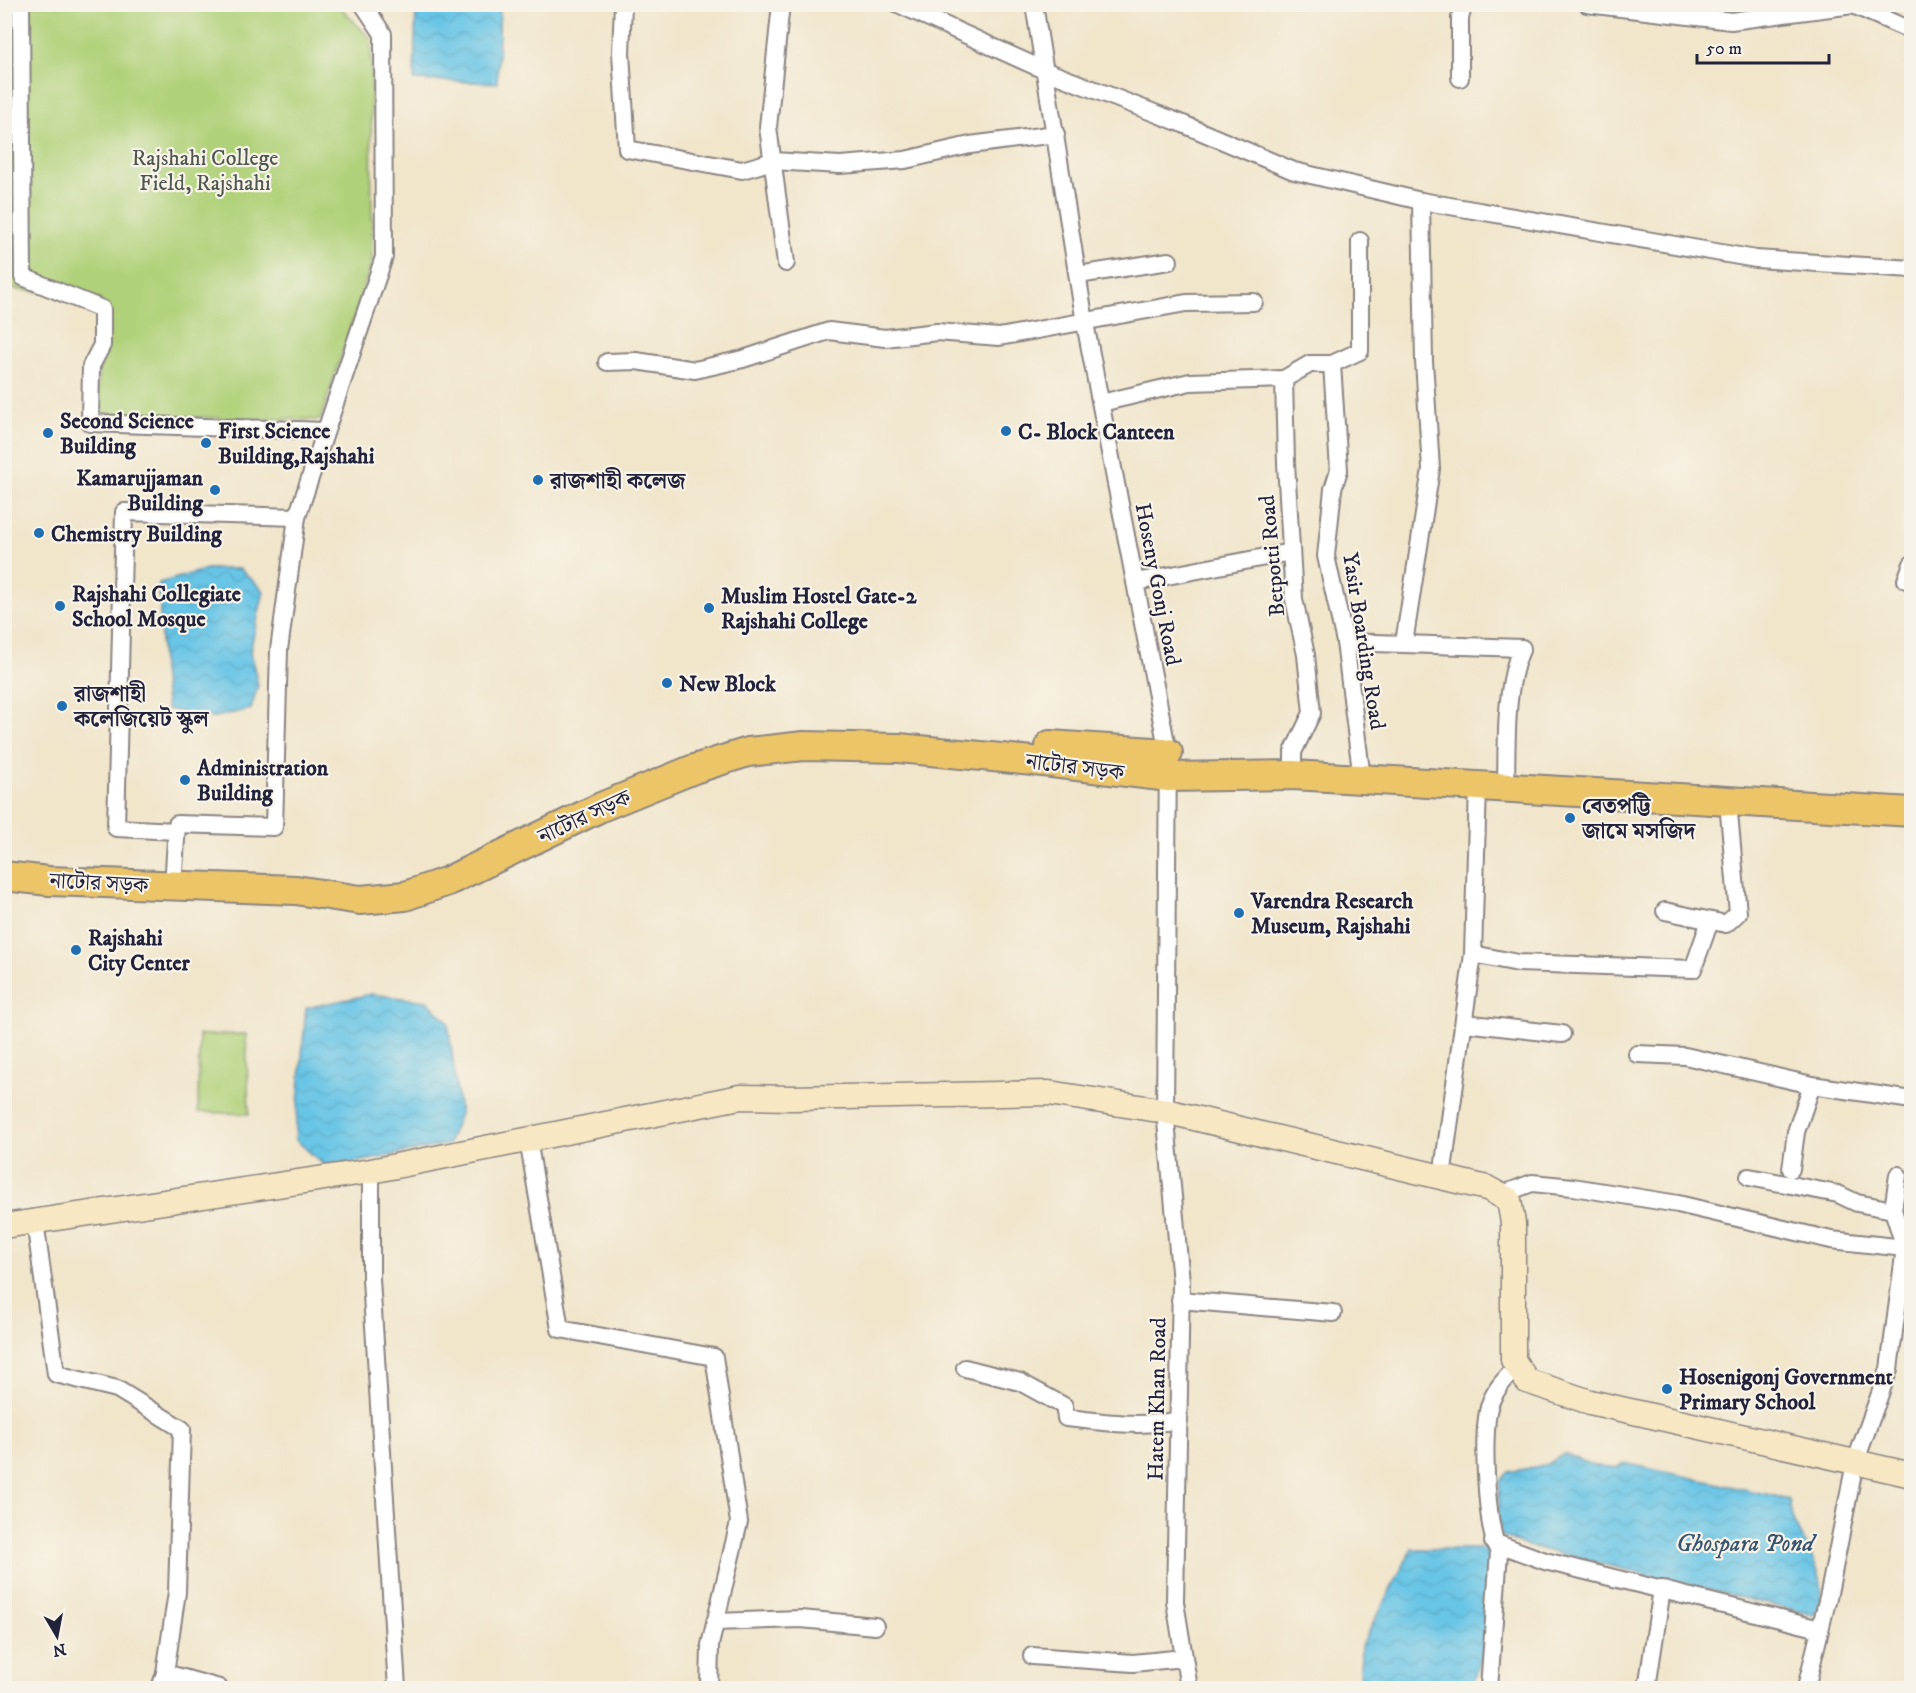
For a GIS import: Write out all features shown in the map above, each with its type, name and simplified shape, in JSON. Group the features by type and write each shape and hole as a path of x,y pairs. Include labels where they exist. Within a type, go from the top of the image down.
{"highway":[{"name":"নাটোর সড়ক","path":"4,876 49,881 296,890 360,900 405,896 448,881 601,807 694,769 748,752 804,746 899,748 1044,762 1168,765 1293,775 1911,812"},
{"path":"4,882 49,881"}],"main road":[{"path":"4,1226 371,1171 740,1097 1049,1093 1165,1111 1487,1188 1509,1200 1514,1222 1513,1360 1527,1381 1590,1402 1911,1475"}],"street":[{"path":"21,4 24,277 102,309 102,345 91,366 90,423 325,431"},
{"path":"173,886 177,824 274,827 279,650 297,517 384,257 383,34 363,4"},
{"path":"623,4 621,53 627,149 742,170 773,161 840,165 905,160 970,145 1056,134"},
{"path":"782,4 768,127 786,263"},
{"path":"898,4 1046,71 1183,124 1294,171 1421,201 1756,259 1911,269"},
{"name":"Hoseny Gonj Road","path":"1034,4 1086,323 1136,582 1168,765 1165,1111"},
{"path":"1460,78 1460,18 1464,4"},
{"path":"1587,4 1731,21 1812,8 1853,5 1911,31"},
{"path":"1404,644 1431,469 1424,361 1421,201"},
{"path":"1101,403 1190,382 1284,379 1310,364 1332,364 1360,351 1360,241"},
{"path":"1078,275 1168,261"},
{"path":"607,362 636,361 695,370 743,359 829,331 885,338 937,332 999,337 1186,303 1254,302"},
{"name":"Yasir Boarding Road","path":"1332,364 1339,470 1333,489 1326,556 1345,642 1362,779"},
{"name":"Betpotti Road","path":"1284,379 1294,599 1306,655 1312,713 1293,752 1293,775"},
{"path":"176,831 116,828 124,512 297,517"},
{"path":"1136,582 1291,552"},
{"path":"1345,642 1522,648 1517,659 1510,704 1506,788"},
{"path":"1442,1177 1473,954 1478,786"},
{"path":"1665,911 1726,924 1738,913 1728,802"},
{"path":"1473,954 1518,963 1693,969 1710,921"},
{"path":"1464,1023 1562,1034"},
{"path":"1637,1054 1685,1056 1812,1084 1911,1100"},
{"path":"1791,1168 1796,1132 1812,1084"},
{"name":"Hatem Khan Road","path":"1165,1111 1180,1300 1175,1602 1188,1689"},
{"path":"528,1139 560,1329 714,1357 740,1522 710,1645 709,1689"},
{"path":"371,1171 371,1279 397,1689"},
{"path":"1806,1689 1821,1629 1855,1463 1888,1369 1905,1248 1893,1210 1898,1175"},
{"path":"1749,1177 1838,1194 1857,1203 1893,1210"},
{"path":"1500,1195 1532,1183 1573,1187 1678,1204 1831,1240 1905,1248"},
{"path":"35,1221 56,1374 117,1389 182,1429 177,1592 163,1681 219,1689"},
{"path":"1180,1300 1333,1313"},
{"path":"1489,1689 1499,1552 1494,1542 1488,1505 1486,1438 1489,1406 1499,1386 1517,1367"},
{"path":"965,1368 1020,1382 1064,1406 1066,1418 1151,1426 1179,1420"},
{"path":"1494,1542 1545,1561 1821,1629"},
{"path":"1647,1689 1662,1589"},
{"path":"715,1622 801,1619 875,1626"},
{"path":"1032,1656 1133,1663 1184,1658"}],"green space":[{"name":"Rajshahi College Field, Rajshahi","path":"17,5 338,5 371,39 372,262 320,420 98,415 99,299 6,288"},
{"path":"246,1034 249,1114 198,1112 199,1035"}],"water":[{"path":"416,5 500,5 497,83 414,80"},
{"path":"207,569 240,569 264,591 250,651 258,685 251,709 211,718 167,709 162,670 159,583"},
{"path":"371,994 427,1001 448,1022 460,1114 448,1144 327,1168 295,1139 306,1008"},
{"name":"Ghospara Pond","path":"1564,1454 1603,1467 1618,1467 1624,1463 1789,1499 1794,1523 1812,1557 1821,1581 1822,1592 1813,1615 1524,1545 1502,1536 1498,1516 1500,1481 1509,1472 1546,1465"},
{"path":"1412,1549 1486,1549 1494,1582 1486,1642 1472,1688 1360,1688 1361,1646"}],"place":[{"name":"C- Block Canteen","path":"1006,431"},
{"name":"Second Science Building","path":"48,433"},
{"name":"First Science Building,Rajshahi","path":"206,443"},
{"name":"রাজশাহী কলেজ","path":"538,480"},
{"name":"Kamarujjaman Building","path":"215,490"},
{"name":"Chemistry Building","path":"39,533"},
{"name":"Rajshahi Collegiate School Mosque","path":"60,606"},
{"name":"Muslim Hostel Gate-2 Rajshahi College","path":"709,608"},
{"name":"New Block","path":"667,683"},
{"name":"রাজশাহী কলেজিয়েট স্কুল","path":"62,706"},
{"name":"Administration Building","path":"185,780"},
{"name":"বেতপট্টি জামে মসজিদ","path":"1570,818"},
{"name":"Varendra Research Museum, Rajshahi","path":"1239,913"},
{"name":"Rajshahi City Center","path":"76,950"},
{"name":"Hosenigonj Government Primary School","path":"1667,1389"}]}
